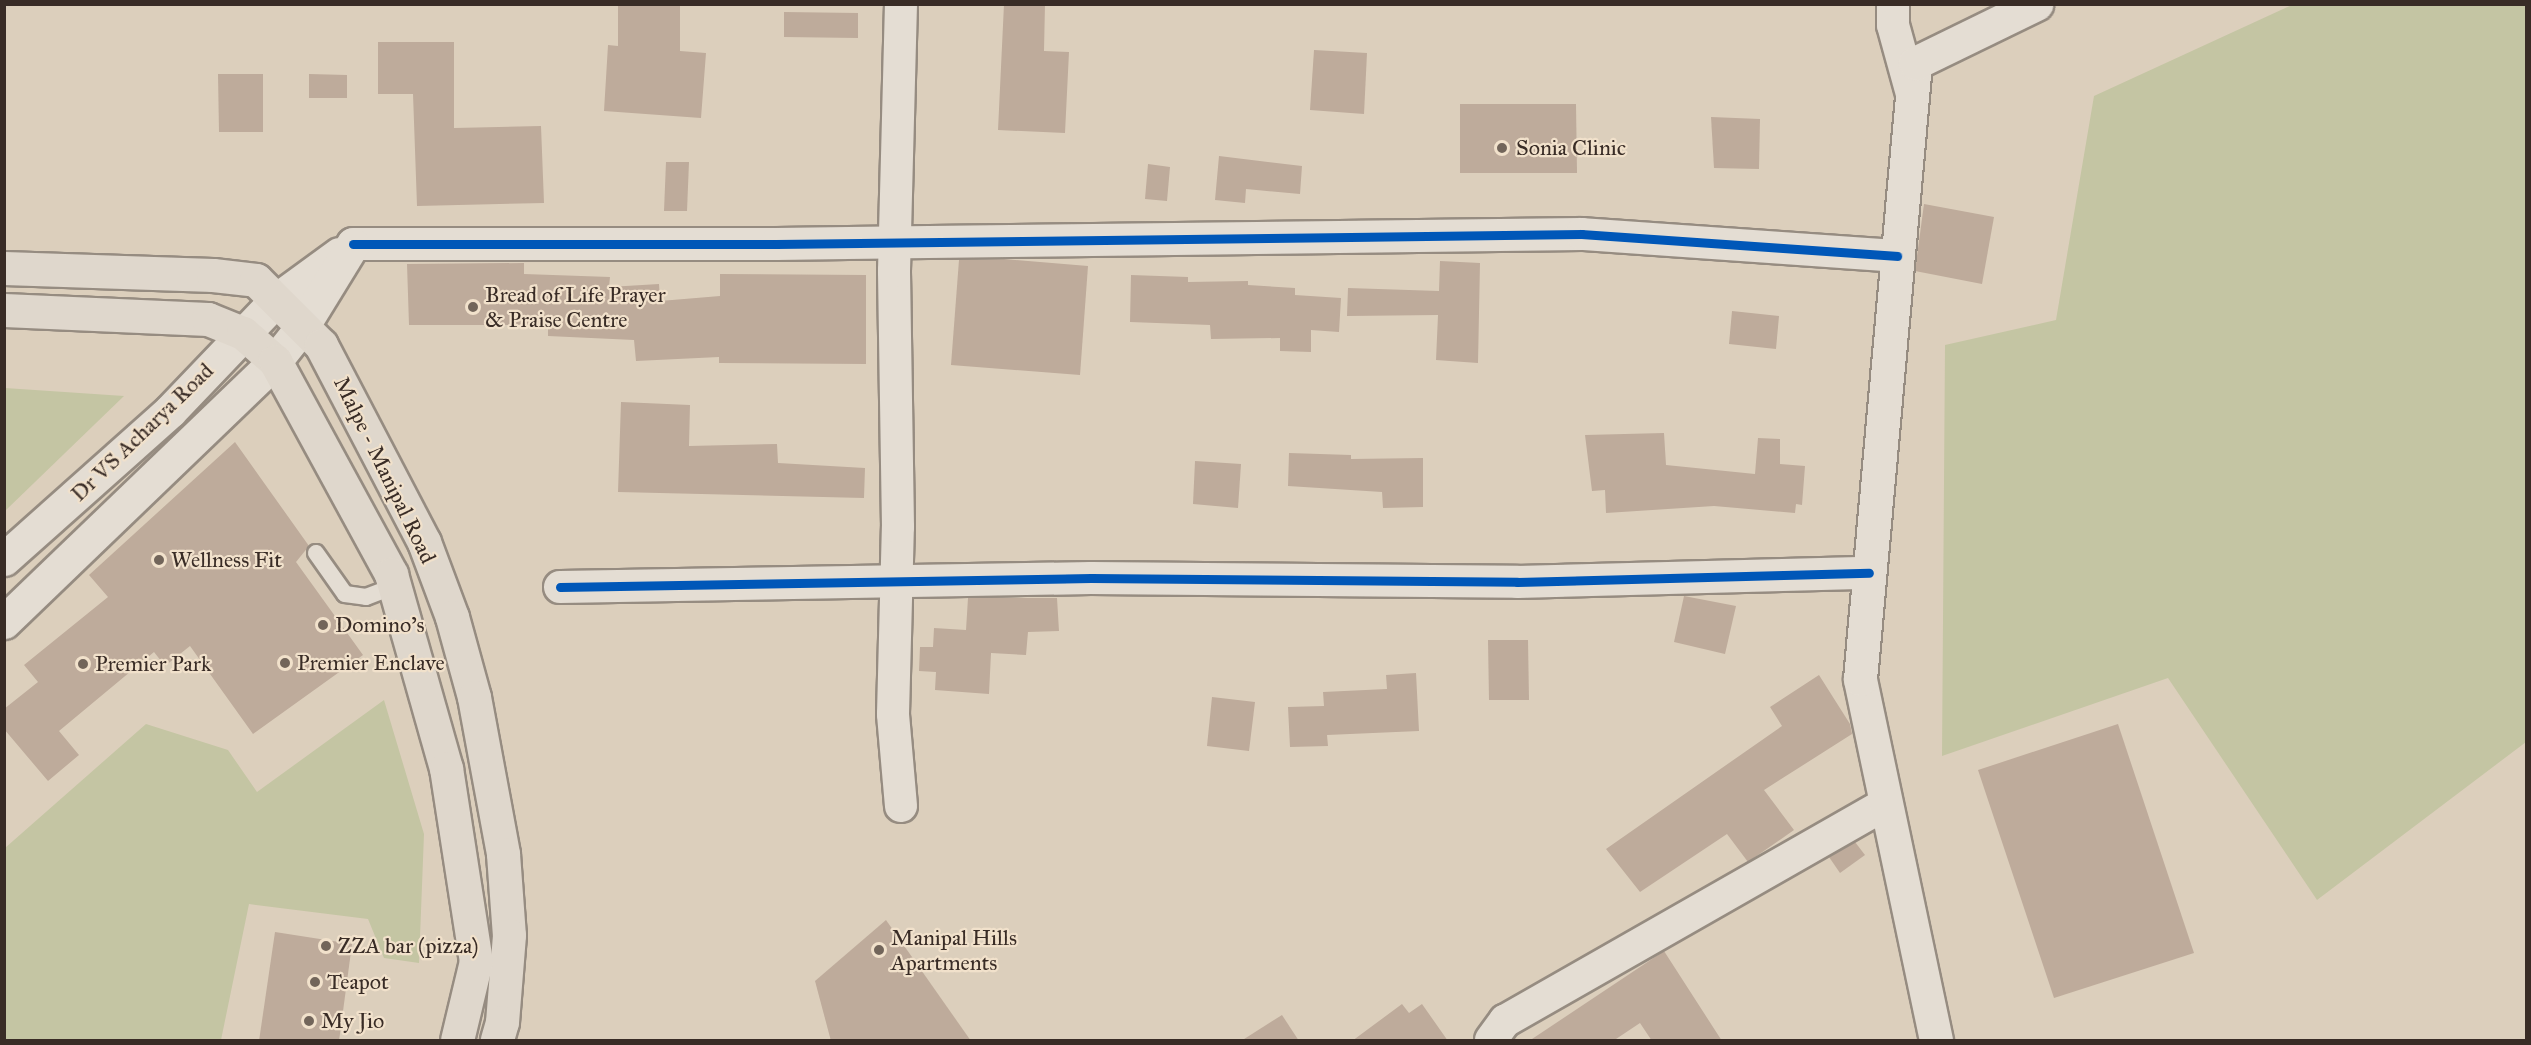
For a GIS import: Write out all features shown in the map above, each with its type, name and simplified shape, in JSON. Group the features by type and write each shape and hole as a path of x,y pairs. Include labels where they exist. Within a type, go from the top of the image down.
{"highway":[{"name":"Malpe - Manipal Road","path":"4,268 213,275 256,280 321,345 424,542 452,617 474,698 503,854 509,935 502,1022 497,1041"},
{"name":"Malpe - Manipal Road","path":"4,310 208,319 243,333 275,361 395,586 446,768 476,961 457,1041"}],"street":[{"path":"901,4 895,242 898,581 893,714 901,806"},
{"path":"1893,4 1893,25 1912,94"},
{"path":"1936,1041 1860,679 1912,94 1915,63 2036,4"},
{"path":"353,244 895,242 1582,234 1897,256"},
{"name":"Dr VS Acharya Road","path":"4,560 170,411 276,300 353,244"},
{"name":"Dr VS Acharya Road","path":"4,622 275,361 302,327 353,244"},
{"path":"560,587 1091,578 1517,582 1869,573"},
{"path":"1491,1041 1505,1021 1886,804"}],"lane":[{"path":"316,553 345,594 366,597 395,586"}],"green space":[{"path":"2292,5 2526,5 2526,742 2317,900 2168,678 1942,756 1945,345 2056,320 2094,96"},
{"path":"4,388 124,396 5,511"},
{"path":"384,700 424,834 419,963 384,958 368,919 249,904 221,1040 5,1040 5,848 146,724 228,750 257,792"}],"building":[{"path":"618,4 680,4 680,51 706,53 701,118 604,111 608,45 618,46"},
{"path":"1004,4 1045,4 1044,51 1069,52 1065,133 998,130"},
{"path":"784,12 858,13 858,38 784,37"},
{"path":"378,42 454,42 454,128 541,126 544,203 417,206 413,94 378,94"},
{"path":"1314,50 1367,53 1364,114 1310,110"},
{"path":"218,74 263,74 263,132 219,132"},
{"path":"309,74 347,75 347,98 309,98"},
{"path":"1460,104 1576,104 1577,173 1460,173"},
{"path":"1711,117 1760,119 1759,169 1714,168"},
{"path":"1219,156 1302,166 1300,194 1246,189 1245,203 1215,200"},
{"path":"666,162 689,162 687,211 664,211"},
{"path":"1148,164 1170,167 1167,201 1145,199"},
{"path":"1924,204 1994,217 1982,284 1915,271"},
{"path":"1004,259 1088,266 1080,375 951,365 959,260"},
{"path":"1440,261 1480,263 1478,363 1436,360 1438,315 1347,316 1348,288 1439,291"},
{"path":"524,263 524,274 610,277 609,287 659,284 660,301 720,296 720,274 866,275 866,364 719,363 719,357 636,361 634,340 548,336 548,325 409,325 407,264"},
{"path":"1131,275 1188,277 1188,282 1248,281 1248,285 1295,288 1295,295 1341,298 1339,332 1311,330 1311,352 1280,351 1280,338 1211,339 1210,325 1130,322"},
{"path":"1732,311 1779,316 1776,349 1729,344"},
{"path":"621,402 690,405 689,446 777,444 778,463 865,468 864,498 618,492"},
{"path":"1664,433 1666,465 1755,474 1758,438 1780,439 1780,464 1805,466 1802,505 1796,504 1795,513 1714,506 1606,513 1605,490 1592,491 1585,435"},
{"path":"235,442 309,546 296,562 363,655 253,734 190,646 165,666 154,652 59,731 79,755 48,781 4,729 4,709 38,682 24,665 108,597 89,575"},
{"path":"1289,453 1351,455 1351,459 1423,458 1423,507 1383,508 1382,492 1288,486"},
{"path":"1195,461 1241,464 1238,508 1193,504"},
{"path":"1684,596 1736,606 1725,654 1674,642"},
{"path":"968,598 1057,598 1059,631 1028,632 1026,655 991,653 989,694 935,690 936,672 919,671 920,647 933,647 934,628 966,630"},
{"path":"1488,640 1528,640 1529,700 1489,700"},
{"path":"1416,673 1419,731 1327,735 1328,746 1290,747 1288,707 1324,706 1323,692 1387,689 1386,675"},
{"path":"1819,675 1850,724 1852,734 1764,790 1794,830 1748,862 1727,834 1640,892 1606,849 1782,726 1770,707"},
{"path":"1212,697 1255,702 1249,751 1207,746"},
{"path":"2118,724 2194,953 2054,998 1978,770"},
{"path":"1855,842 1865,855 1840,873 1829,857"},
{"name":"Manipal Hills Apartments","path":"886,920 971,1041 831,1041 815,981"},
{"path":"275,932 352,944 339,1041 259,1041"},
{"path":"1664,951 1722,1041 1652,1041 1640,1023 1613,1041 1529,1041"},
{"path":"1402,1004 1409,1013 1422,1004 1448,1041 1352,1041"},
{"path":"1282,1015 1299,1041 1241,1041"}],"cycle path":[{"path":"353,244 776,244 1582,234 1897,256"},
{"path":"560,587 1091,578 1517,582 1869,573"}],"place":[{"name":"Sonia Clinic","path":"1502,148"},
{"name":"Bread of Life Prayer & Praise Centre","path":"473,307"},
{"name":"Wellness Fit","path":"159,560"},
{"name":"Domino's","path":"323,625"},
{"name":"Premier Enclave","path":"285,663"},
{"name":"Premier Park","path":"83,664"},
{"name":"ZZA bar (pizza)","path":"326,946"},
{"name":"Manipal Hills Apartments","path":"879,950"},
{"name":"Teapot","path":"315,982"},
{"name":"My Jio","path":"309,1021"}]}
